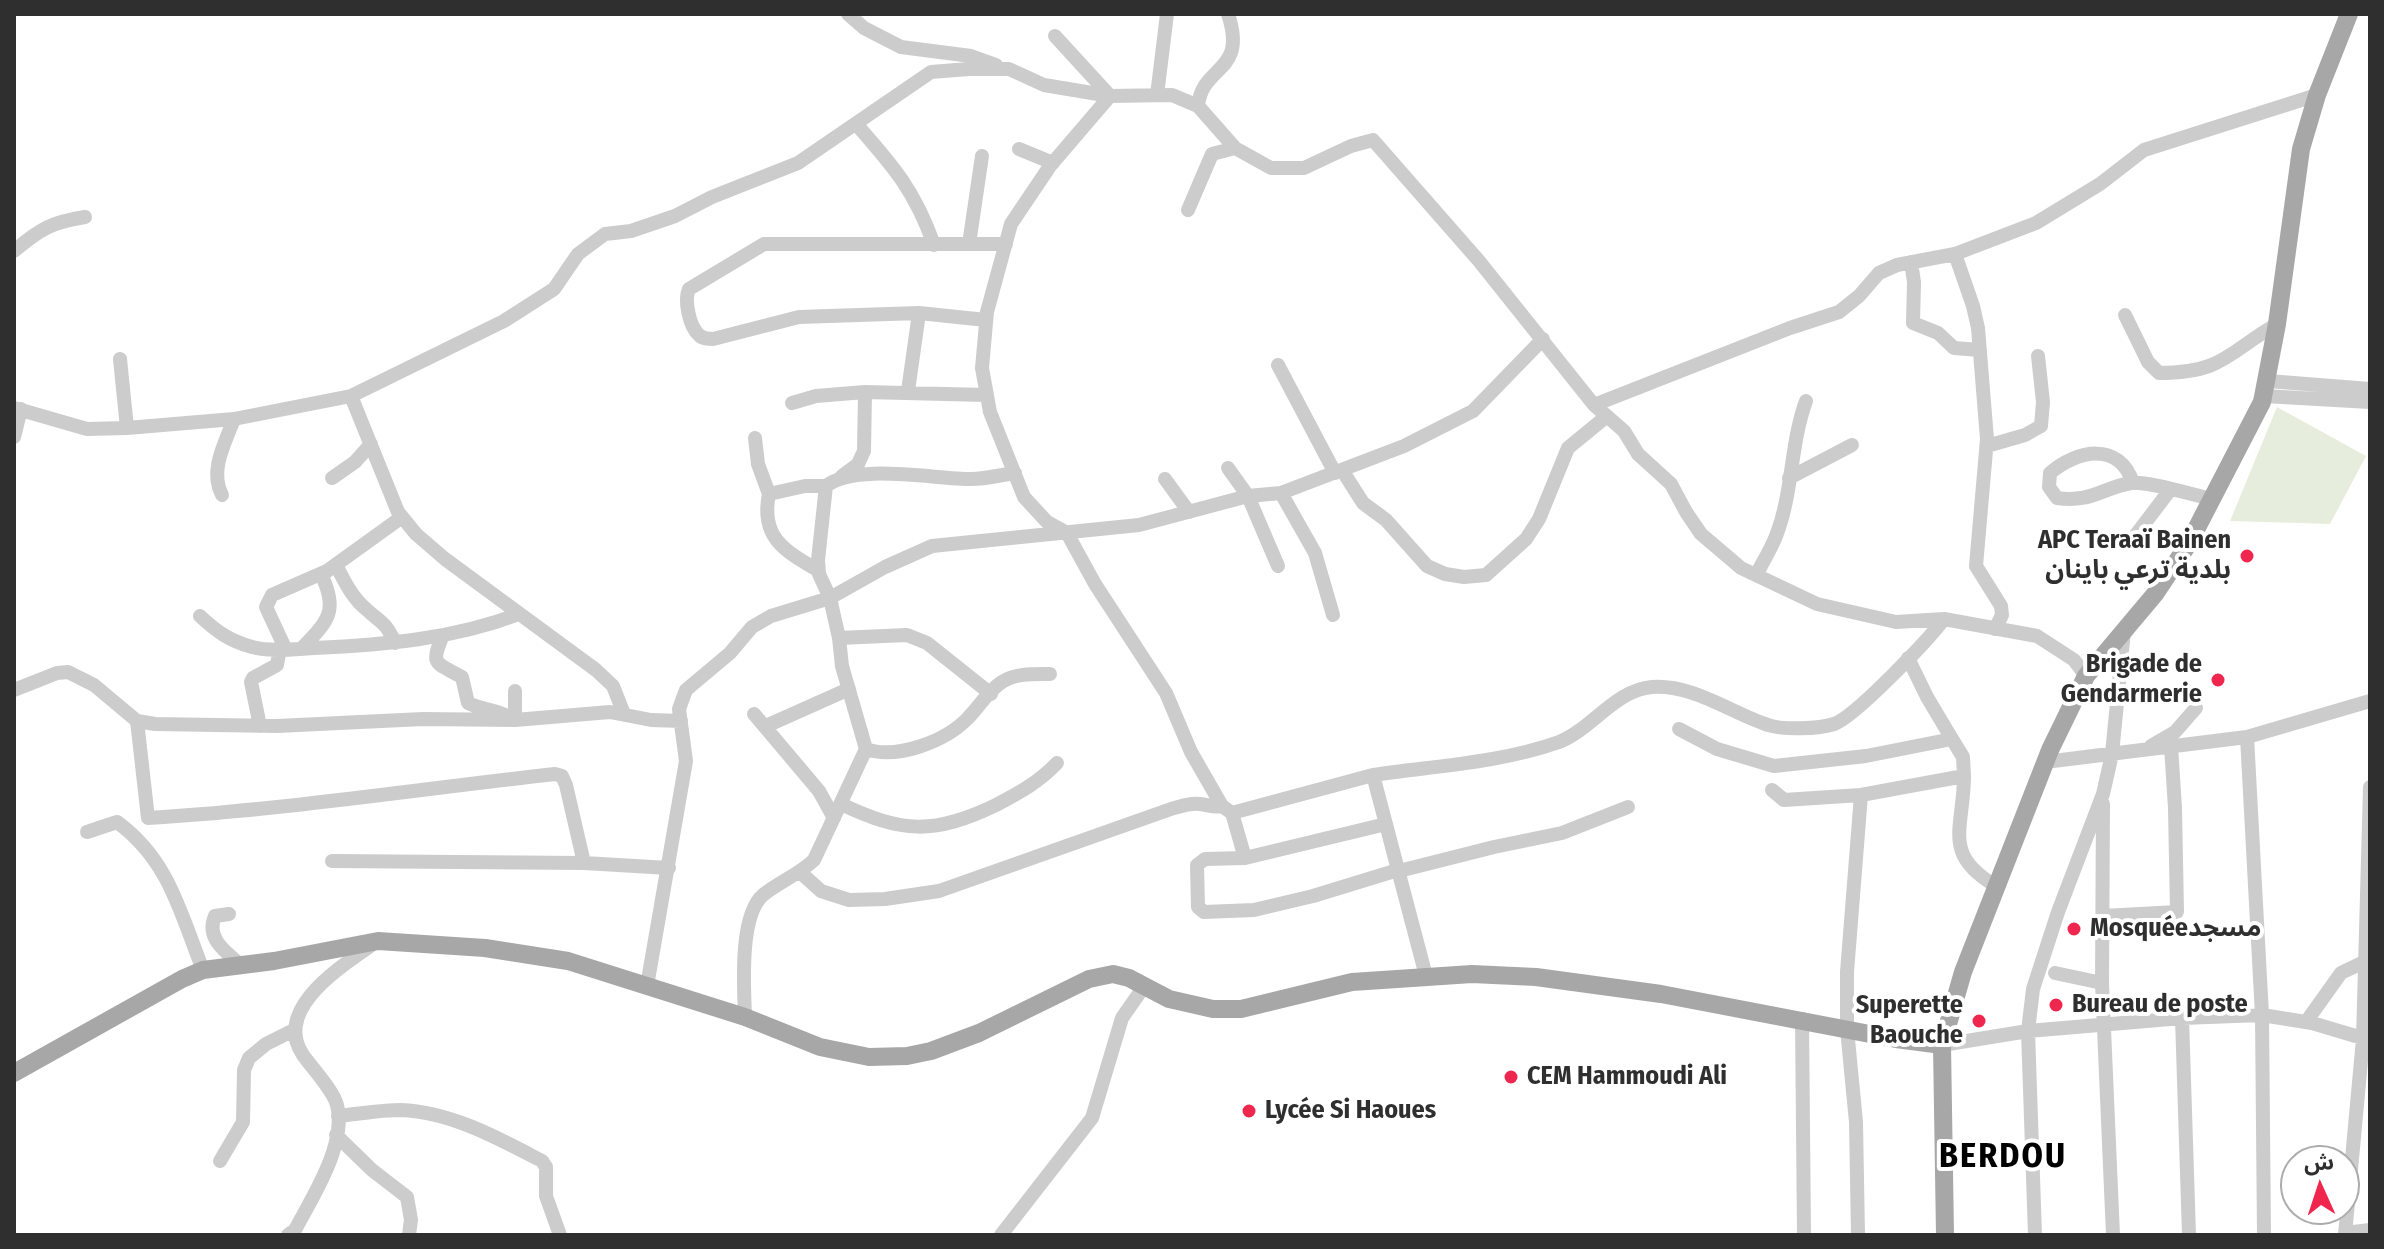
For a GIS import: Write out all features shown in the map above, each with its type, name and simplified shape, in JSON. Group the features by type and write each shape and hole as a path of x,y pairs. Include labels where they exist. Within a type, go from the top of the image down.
{"main road":[{"path":"1945,1235 1942,1045 1963,972 2045,762 2086,676 2155,594 2189,543 2266,389 2301,149 2317,95 2349,14"},
{"path":"14,1073 203,970 242,966 378,941 485,948 568,961 745,1017 820,1047 869,1057 907,1056 979,1033 1089,979 1113,974 1145,985 1169,999 1213,1009 1241,1009 1352,982 1472,974 1536,977 1661,994 1942,1045"}],"street":[{"path":"848,14 864,28 901,47 971,56 1044,85 1110,96 1172,95 1198,106 1235,148 1271,168 1304,168 1351,146 1373,140 1543,339 1594,405 1624,431 1638,454 1671,484 1701,534 1741,568 1817,604 1896,622 1944,619 2037,636 2074,660 2086,676"},
{"path":"1157,95 1167,14"},
{"path":"1198,106 1206,86 1225,64 1234,47 1235,36 1228,14"},
{"path":"1055,36 1110,96"},
{"path":"14,437 18,408 87,429 127,428 234,419 351,396 504,321 554,289 578,254 605,234 631,231 675,216 712,197 798,163 931,72 1009,69"},
{"path":"1594,405 1790,328 1839,312 1859,296 1879,273 1911,262 1955,254 2036,223 2100,184 2144,150 2317,95"},
{"path":"1110,96 1053,163 1011,224 986,320 982,368 986,395 1024,497 1047,522 1067,533 1095,584 1166,693 1191,752 1227,809 1245,858"},
{"path":"857,125 898,171 919,206 934,245"},
{"path":"1188,210 1212,154 1235,148"},
{"path":"1019,149 1053,163"},
{"path":"969,244 982,156"},
{"path":"14,251 57,221 85,217"},
{"path":"986,320 919,313 799,317 713,339 697,334 685,300 689,289 764,244 1006,244"},
{"path":"1955,254 1973,306 1980,350 1987,446 1976,566 2001,606 2002,615 1995,629"},
{"path":"1911,262 1913,323 1938,333 1954,348 1980,350"},
{"path":"908,391 919,313"},
{"path":"2125,315 2148,362 2159,373 2202,370 2224,362 2277,324"},
{"path":"647,986 686,761 679,709 686,690 730,653 752,627 771,616 830,598 885,567 932,546 1139,525 1248,496 1281,493 1404,446 1473,411 1543,339"},
{"path":"1987,446 2025,435 2041,426 2043,402 2038,356"},
{"path":"120,359 127,428"},
{"path":"1278,365 1338,471 1363,503 1386,520 1427,566 1445,574 1464,577 1486,575 1526,539 1568,448 1607,416"},
{"path":"2266,389 2370,389"},
{"path":"2266,389 2370,402"},
{"path":"792,403 816,396 865,392 986,395"},
{"path":"745,1017 743,970 750,919 759,898 801,873 814,860 866,749 842,666 830,598 819,571 832,482 858,464 864,451 865,392"},
{"path":"351,396 402,517 416,534 445,559 596,670 613,686 624,714"},
{"path":"1756,575 1776,536 1806,401"},
{"path":"222,495 216,484 217,468 234,419"},
{"path":"755,438 758,464 769,494 767,516 771,531 785,551 819,571"},
{"path":"332,478 355,462 371,444"},
{"path":"1789,478 1852,445"},
{"path":"2133,483 2130,472 2117,461 2100,453 2085,453 2064,461 2050,473 2049,487 2057,498 2071,500 2090,498 2133,483 2212,499"},
{"path":"1228,468 1248,496 1278,566"},
{"path":"769,494 890,474 974,479 1015,473"},
{"path":"1165,479 1189,512"},
{"path":"2135,536 2170,490"},
{"path":"1281,493 1315,553 1333,615"},
{"path":"260,726 251,682 277,665 283,648 266,607 272,595 336,565 402,517"},
{"path":"336,565 351,592 366,610 387,626 395,643"},
{"path":"302,648 330,617 328,589 321,574"},
{"path":"200,616 221,636 256,649 395,643 443,635 519,614"},
{"path":"801,873 821,891 849,900 939,891 1180,807 1202,804 1227,809 1373,775 1515,755 1562,740 1632,692 1653,687 1678,690 1733,708 1769,726 1793,728 1834,724 1851,715 1931,637 1944,619"},
{"path":"2035,1235 2028,1031 2037,979 2058,912 2103,794 2112,754 2124,631"},
{"path":"443,635 435,654 436,663 462,677 468,703 503,712 515,720"},
{"path":"839,638 907,635 927,643 991,694"},
{"path":"1908,658 1963,757 1963,813 1958,828 1959,846 1967,865 1978,876 1996,886"},
{"path":"14,690 57,673 68,672 94,685 137,721 155,724 260,726 423,719 515,720 610,712 651,720 681,721"},
{"path":"866,749 891,754 917,748 964,722 1001,682 1023,675 1050,674"},
{"path":"766,726 849,689"},
{"path":"515,691 515,720"},
{"path":"2045,762 2247,737 2370,701"},
{"path":"2144,750 2175,732 2196,708"},
{"path":"754,714 819,791 834,818"},
{"path":"137,721 148,818"},
{"path":"1679,729 1717,749 1774,766 1866,756 1952,739"},
{"path":"2247,737 2262,1015 2264,1235"},
{"path":"2103,916 2177,912 2171,746"},
{"path":"841,804 877,821 935,827 965,820 1025,790 1057,763"},
{"path":"87,832 117,822 148,818 327,803 370,795 555,774 562,776 566,785 584,863"},
{"path":"1373,775 1426,976"},
{"path":"1772,790 1784,800 1861,795 1964,776"},
{"path":"2370,787 2369,962 2362,1131 2345,1234 2370,1230"},
{"path":"2103,794 2102,983 2113,1235"},
{"path":"1858,1235 1856,1122 1847,1029 1847,972 1861,795"},
{"path":"1386,824 1245,858 1205,859 1197,865 1200,911 1254,910 1313,896 1398,871 1562,833 1628,807"},
{"path":"117,822 137,836 156,860 176,896 203,970"},
{"path":"332,861 584,863 669,868"},
{"path":"229,914 215,916 215,939 220,948 242,966"},
{"path":"288,1235 295,1230 329,1165 338,1116 337,1102 300,1051 294,1030 301,1007 336,970 378,941"},
{"path":"2306,1022 2341,973 2369,962"},
{"path":"2055,973 2102,983"},
{"path":"1001,1235 1092,1118 1122,1018 1145,985"},
{"path":"1942,1045 2028,1031 2182,1018 2262,1015 2306,1022 2366,1040"},
{"path":"2182,1018 2189,1235"},
{"path":"1802,1019 1804,1235"},
{"path":"220,1161 243,1122 244,1070 249,1058 266,1044 294,1030"},
{"path":"338,1116 399,1110 429,1113 488,1133 542,1161 546,1167 546,1196 560,1235"},
{"path":"336,1135 372,1170 407,1197 411,1220 409,1235"}],"green space":[{"path":"2277,407 2366,456 2330,524 2230,521"}],"place":[{"name":"APC Teraaï Bainen بلدية ترعي باينان","path":"2247,556"},
{"name":"Brigade de Gendarmerie","path":"2218,680"},
{"name":"Mosquéeمسجد","path":"2074,929"},
{"name":"Bureau de poste","path":"2056,1005"},
{"name":"Superette Baouche","path":"1979,1021"},
{"name":"CEM Hammoudi Ali","path":"1511,1077"},
{"name":"Lycée Si Haoues","path":"1249,1111"}],"district":[{"name":"BERDOU","path":"2003,1158"}]}
